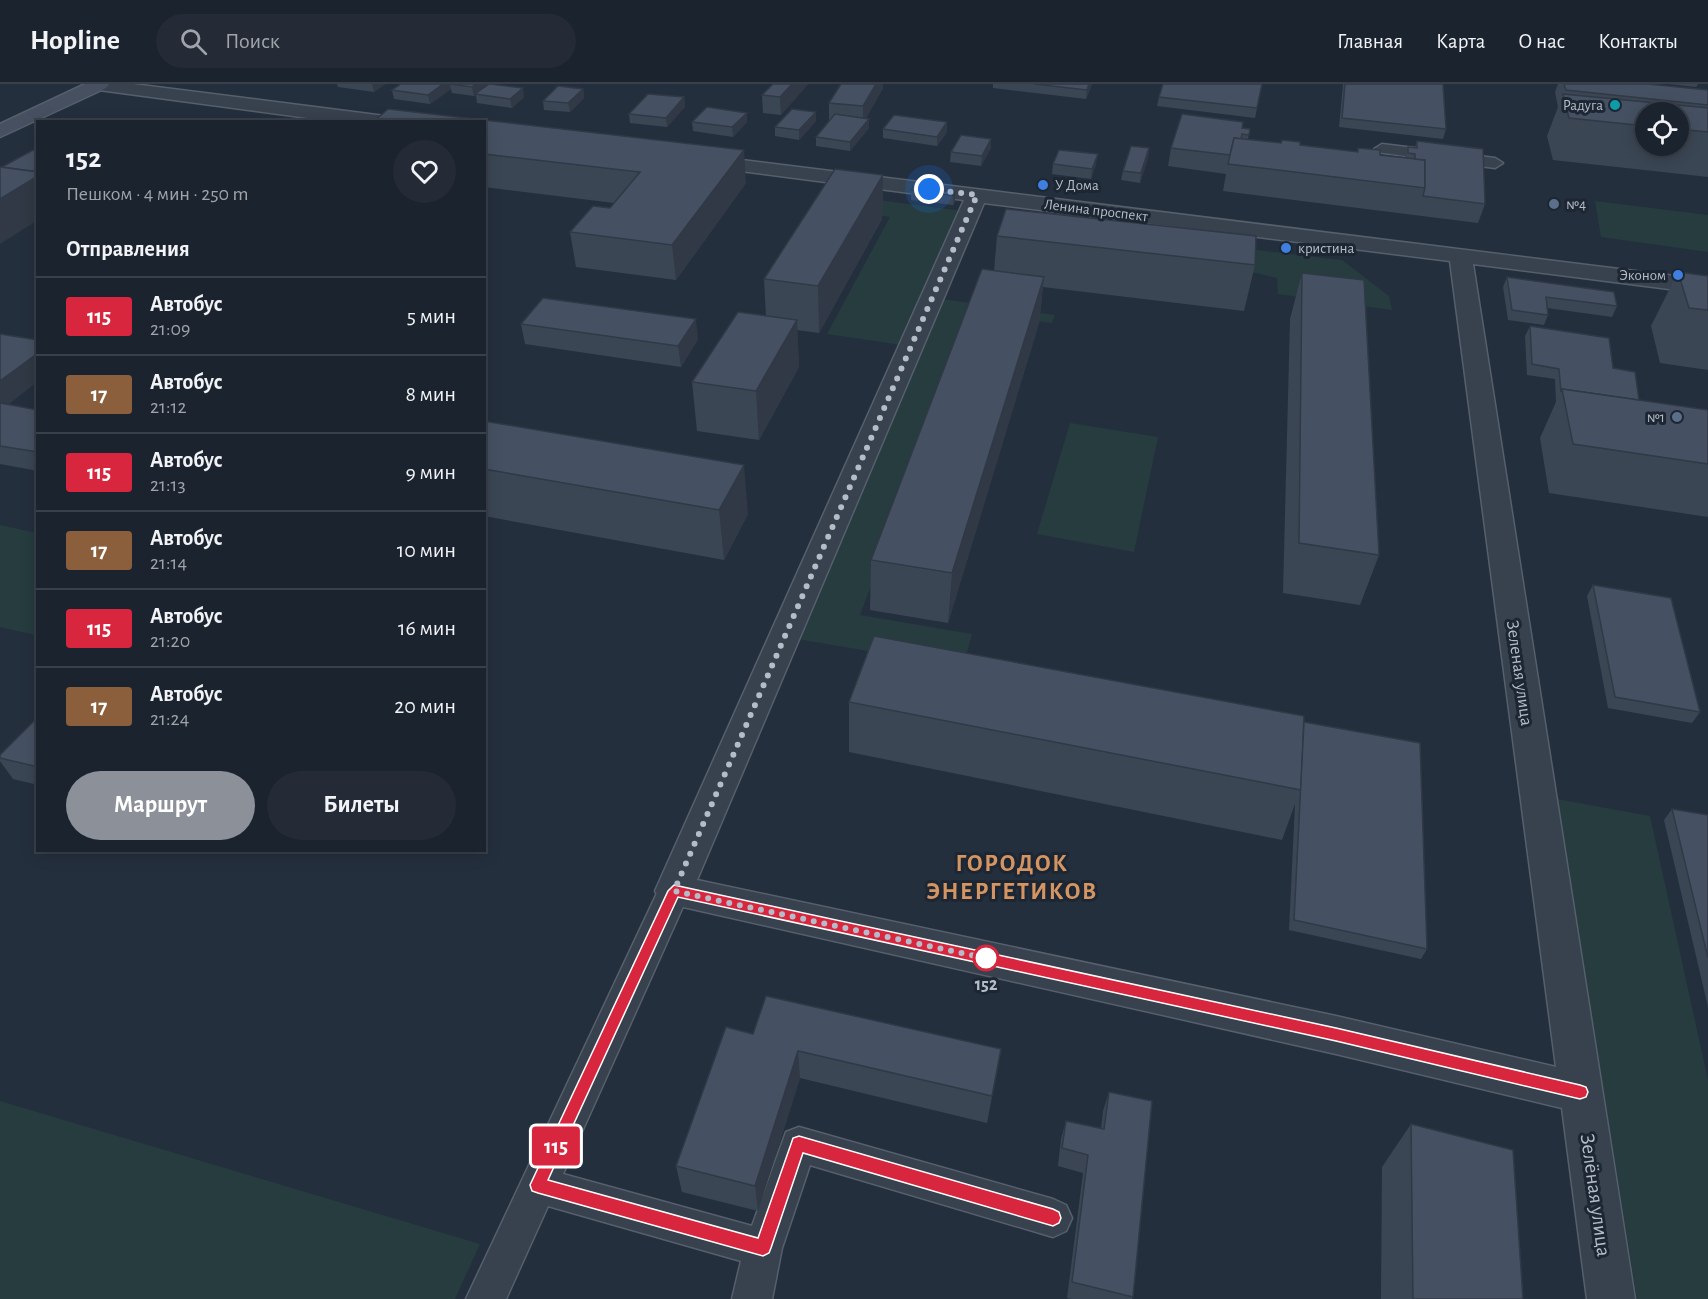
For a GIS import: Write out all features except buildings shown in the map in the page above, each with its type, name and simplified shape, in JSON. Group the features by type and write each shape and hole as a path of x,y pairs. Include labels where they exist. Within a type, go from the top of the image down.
{"main road":[{"path":"0,131 98,84"}],"street":[{"path":"98,84 370,120"},
{"name":"Ленина проспект","path":"683,159 1708,287"},
{"path":"977,195 674,891 1336,1035 1580,1092"},
{"name":"Зеленая улица","path":"1460,255 1580,1092"},
{"name":"Зелёная улица","path":"1580,1092 1611,1299"}],"lane":[{"path":"1382,149 1496,163"},
{"path":"486,1299 674,891"},
{"path":"752,1299 763,1248 799,1144 1053,1218"},
{"path":"538,1185 763,1248"}],"green space":[{"path":"846,196 963,211 902,345 827,334 890,217 838,210"},
{"path":"1595,201 1708,215 1708,252 1601,237"},
{"path":"1248,249 1342,260 1389,296 1392,310 1278,294 1277,278 1246,271"},
{"path":"942,299 1055,315 1052,323 974,313 860,615 972,634 963,667 797,639"},
{"path":"1070,423 1158,437 1134,552 1037,534"},
{"path":"0,525 36,533 36,634 0,627"},
{"path":"1557,799 1650,816 1708,1080 1708,1299 1637,1299"},
{"path":"0,1101 480,1244 455,1299 0,1299"}],"bus line":[{"name":"115","path":"1053,1218 799,1144 763,1248 538,1185 674,891 1336,1035 1580,1092"}],"place":[{"name":"Радуга","path":"1615,105"},
{"name":"У Дома","path":"1043,185"},
{"name":"№4","path":"1554,204"},
{"name":"кристина","path":"1286,248"},
{"name":"Эконом","path":"1678,275"},
{"name":"№1","path":"1677,417"},
{"name":"152","path":"986,958"}],"district":[{"name":"ГОРОДОК ЭНЕРГЕТИКОВ","path":"1012,877"}],"route":[{"path":"929,189 977,195 674,891 994,960 986,958"}]}
